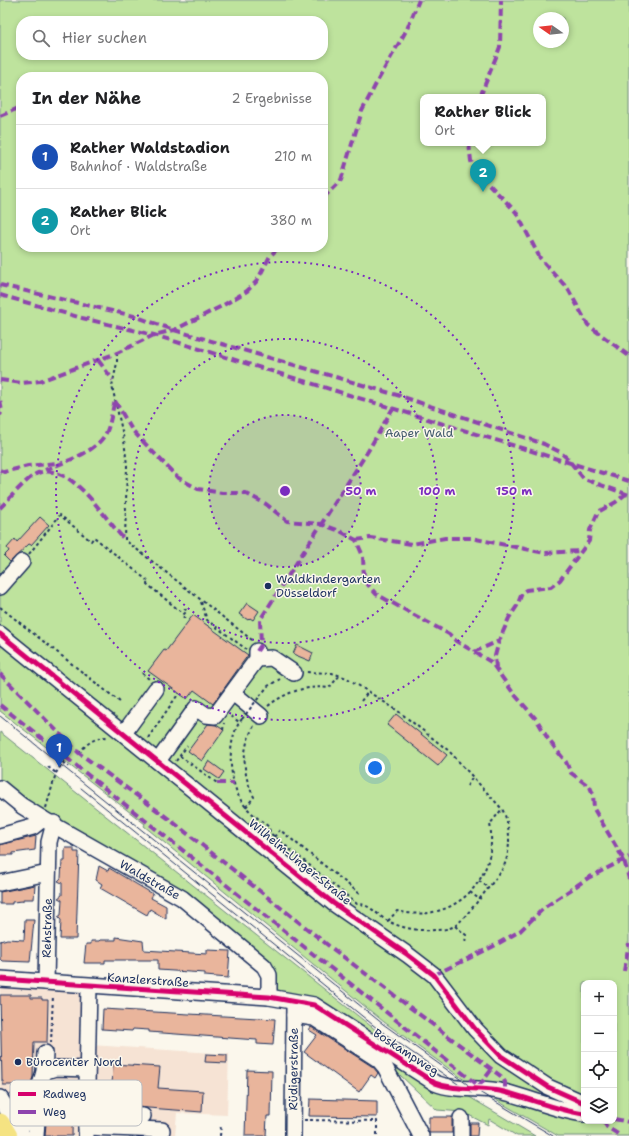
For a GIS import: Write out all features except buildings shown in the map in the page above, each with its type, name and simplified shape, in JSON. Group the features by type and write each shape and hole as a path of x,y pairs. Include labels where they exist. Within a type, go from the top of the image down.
{"main road":[{"path":"0,1123 8,1136"}],"street":[{"path":"0,587 22,562"},
{"name":"Wilhelm-Unger-Straße","path":"0,634 119,735 141,748 164,765 333,903 434,975 475,1029 501,1056 548,1087 581,1102"},
{"path":"164,765 196,708 206,715 215,716 233,693 255,650 272,658 294,673"},
{"path":"119,735 156,689"},
{"path":"233,693 261,716"},
{"name":"Waldstraße","path":"0,788 22,806 182,898 264,966 269,975 269,998"},
{"path":"0,836 33,827 48,821"},
{"name":"Rehstraße","path":"48,821 49,983"},
{"path":"0,883 48,873"},
{"name":"Kanzlerstraße","path":"0,979 269,998 294,1008"},
{"name":"Kanzlerstraße","path":"88,1080 89,986"},
{"name":"Boskampweg","path":"294,1008 314,1005 420,1075 441,1085 504,1092 552,1108 581,1113"},
{"path":"294,1008 314,1018 379,1060 385,1067 421,1136 430,1136"},
{"name":"Rüdigerstraße","path":"293,1136 294,1008"},
{"path":"42,1080 44,1072 45,1053"},
{"path":"44,1072 56,1068 88,1069"},
{"path":"0,1098 10,1111"},
{"path":"461,1118 461,1136"},
{"path":"36,1126 36,1136"},
{"path":"101,1126 162,1130 161,1136"}],"path":[{"path":"117,353 117,363 112,386 124,440 127,465 125,540 201,600 255,650"},
{"path":"22,562 60,515 91,540 94,537 149,582 147,584 180,611 187,611 182,616 185,618"},
{"path":"201,600 207,620 255,650"},
{"path":"0,607 120,702"},
{"path":"316,672 340,675 354,681 449,751 502,809 508,823 508,852 504,866 479,899 455,926 437,930 408,928 388,921 364,903 357,904 274,837 270,833 269,827 246,807 235,788 232,769 232,748 235,729 239,722 272,683 294,673 316,672"},
{"path":"246,807 254,797 246,777 245,751 250,732 261,716 278,698 298,690 310,688 329,688 340,675"},
{"path":"361,701 368,691"},
{"path":"141,748 179,693"},
{"path":"235,719 239,722"},
{"path":"79,753 85,745 93,739 119,735"},
{"path":"164,765 180,756 187,746"},
{"path":"48,799 56,773 73,748"},
{"path":"180,756 217,783"},
{"path":"64,763 69,767"},
{"path":"48,767 56,773"},
{"path":"467,786 473,777"},
{"path":"388,921 397,910 411,914 432,913 455,904 470,892 486,868 490,853 490,824 502,809"},
{"path":"274,837 280,830 360,894"},
{"path":"479,880 488,887"},
{"path":"470,892 479,899"},
{"path":"455,926 466,934 465,944"},
{"path":"45,1053 51,1047 49,983"},
{"path":"293,1120 377,1121 377,1136"},
{"path":"220,1136 221,1124"}],"shaded area":[{"path":"0,984 77,989 86,997 91,1045 229,1054 227,1115 177,1113 175,1136 14,1136 0,1113"}],"green space":[{"name":"Aaper Wald","path":"0,0 629,0 629,1136 558,1136 477,1089 384,1022 144,826 145,824 0,711"},
{"path":"0,732 377,1031 466,1095 535,1136 517,1136 489,1119 488,1125 463,1112 437,1110 382,1058 272,993 270,975 188,901 0,785"}],"tram line":[{"path":"0,716 383,1024 474,1089 553,1136"},
{"path":"81,788 378,1029 471,1093"}],"marked path":[{"path":"328,193 341,180 362,111 407,29 419,0"},
{"path":"481,94 500,47 501,0"},
{"path":"0,116 16,109"},
{"path":"469,146 471,161 474,169 516,212 540,258 568,289 588,325 629,356"},
{"path":"0,380 22,383 40,381 117,353 154,335 174,330 222,306 247,291 257,281 270,256 274,252"},
{"path":"0,285 134,316 174,330 397,395 544,444 560,452 567,458 584,479 629,495"},
{"path":"0,295 82,318 154,335 629,481"},
{"path":"98,360 113,380"},
{"path":"0,401 2,411 0,415"},
{"path":"115,401 132,430 177,477 198,489 222,493 245,493 266,504 287,521 321,524 340,531 356,540 363,556 364,580 376,594 449,634 456,641 491,662 514,694 537,720 548,739 566,762 571,773 590,787 593,794 594,809 624,860 629,879"},
{"path":"45,470 71,460 89,451 96,445 107,431 115,401"},
{"path":"257,651 261,645 260,620 368,451 393,408"},
{"path":"0,470 4,472 28,466 57,463"},
{"path":"0,508 34,475 38,473 51,472 63,476 87,494 125,540"},
{"path":"496,668 495,656 499,641 522,593 526,590 551,587 560,580 589,541 590,530 598,512 616,502 628,492"},
{"path":"356,540 370,538 412,544 445,538 471,538 545,553 580,551"},
{"path":"474,652 499,641"},
{"path":"0,674 79,753 169,819 329,946 502,1077 505,1082 505,1092"},
{"path":"0,705 479,1086 492,1069"},
{"path":"217,783 234,783"},
{"path":"434,975 492,947 520,931 545,907 588,878 629,857"},
{"path":"624,971 629,943"},
{"path":"617,1120 629,1122"},
{"path":"605,1124 621,1136"}],"cycle path":[{"path":"0,634 333,903 434,975 475,1029 501,1056 548,1087 581,1102"},
{"path":"0,979 269,997 314,1005 435,1083 443,1086 496,1090 564,1110 581,1113"}],"place":[{"name":"Rather Blick","path":"483,192"},
{"name":"Waldkindergarten Düsseldorf","path":"268,586"},
{"name":"Rather Waldstadion","path":"59,767"},
{"name":"Bürocenter Nord","path":"18,1062"}]}
